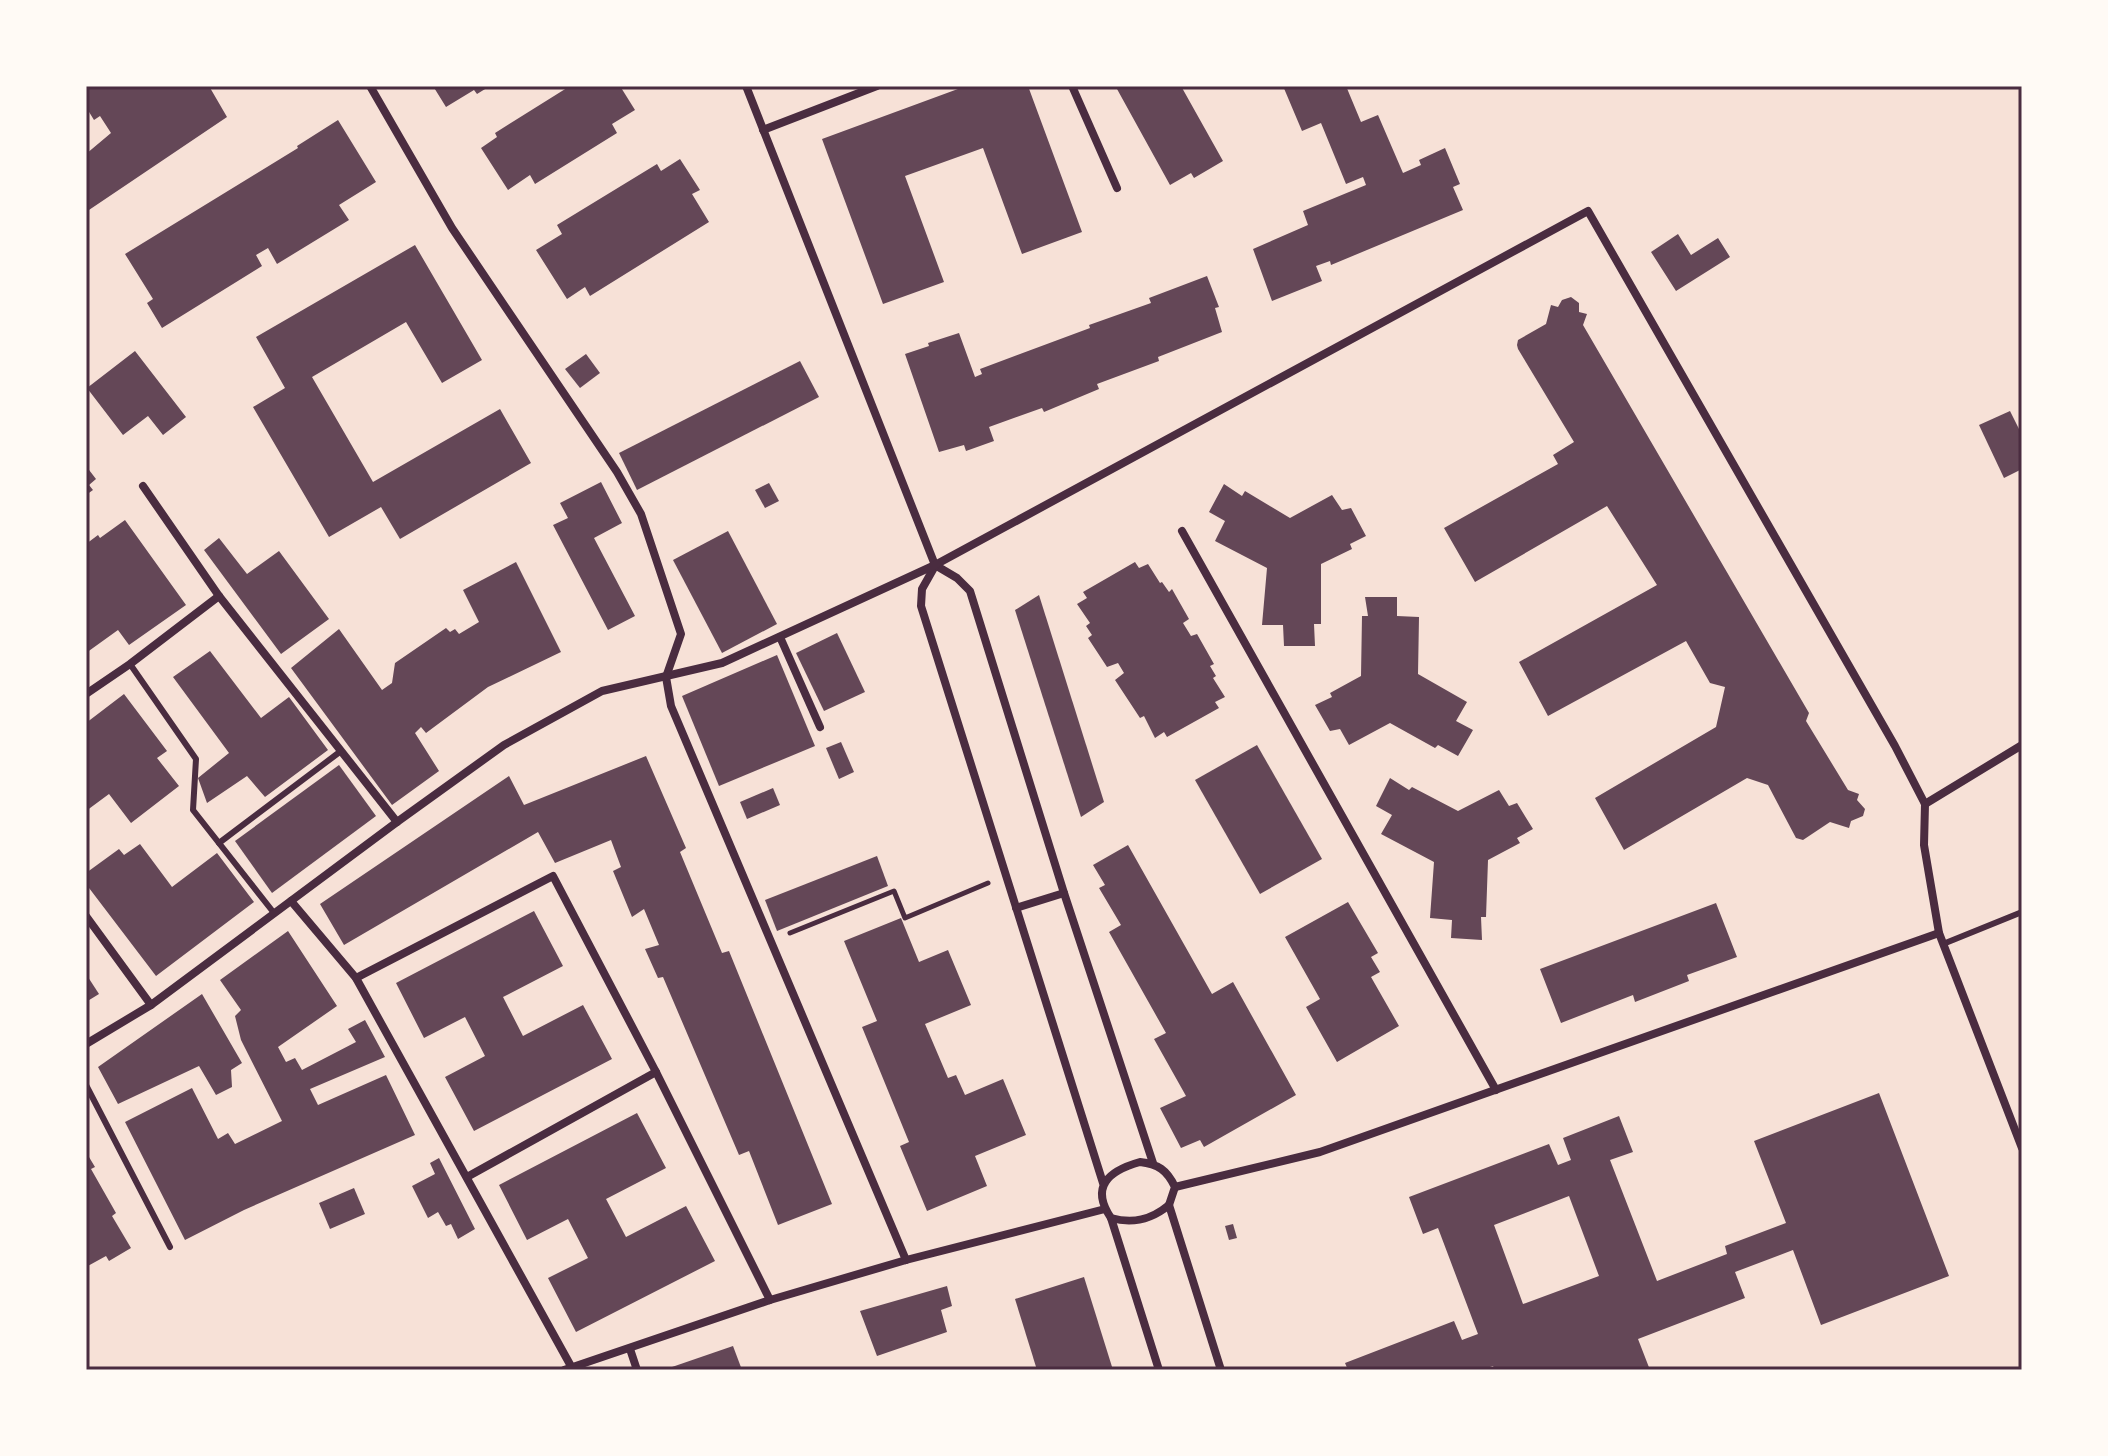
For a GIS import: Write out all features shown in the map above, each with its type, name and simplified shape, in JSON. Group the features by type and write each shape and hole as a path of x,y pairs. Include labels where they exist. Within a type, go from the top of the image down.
{"street":[{"path":"370,86 452,228 617,472 641,514 681,634 666,677 671,706 906,1260"},
{"path":"746,86 935,565 957,578 970,591 1064,893 1153,1163 1170,1177 1175,1187 1169,1205 1221,1370"},
{"path":"763,130 877,86"},
{"path":"1072,86 1117,188"},
{"path":"86,1044 151,1005 504,745 602,691 722,663 935,565 1588,211 1895,746 1925,804 1924,845 1939,933 2022,1148"},
{"path":"143,486 219,596 397,822"},
{"path":"1182,531 1496,1090"},
{"path":"935,565 922,589 921,606 1103,1183 1101,1193 1105,1209 1111,1218 1159,1370"},
{"path":"86,694 219,596"},
{"path":"780,637 820,727"},
{"path":"1925,804 2022,745"},
{"path":"356,978 553,876 770,1300"},
{"path":"1016,908 1064,893"},
{"path":"291,901 356,978 467,1177 568,1369 770,1300 906,1260 1105,1209"},
{"path":"86,916 151,1005"},
{"path":"1175,1187 1320,1152 1939,933"},
{"path":"467,1177 656,1072"},
{"path":"1103,1183 1113,1173 1128,1166 1140,1162 1153,1163"},
{"path":"1111,1218 1135,1222 1169,1205"},
{"path":"630,1349 637,1370"}],"lane":[{"path":"130,664 196,759 193,810 274,913"},
{"path":"219,843 341,751"},
{"path":"1943,944 2022,912"},
{"path":"86,1085 170,1247"}],"path":[{"path":"771,940 894,891 905,918 1006,876"}],"building":[{"path":"86,86 209,86 227,117 86,212 86,154 111,133 100,116 94,120 86,107"},
{"path":"433,86 490,86 477,94 474,90 446,107"},
{"path":"570,86 620,86 635,110 612,124 617,133 535,184 530,175 508,190 481,148 497,137 495,133"},
{"path":"966,86 1028,86 1082,232 1022,254 983,148 905,176 944,282 883,304 822,139"},
{"path":"1121,86 1181,86 1223,161 1194,178 1191,173 1170,185 1117,89"},
{"path":"1283,86 1346,86 1361,122 1378,115 1403,173 1421,165 1419,160 1445,148 1460,184 1453,187 1463,210 1331,265 1330,261 1316,266 1322,281 1272,301 1253,249 1308,225 1303,211 1366,185 1363,177 1346,184 1321,123 1302,131"},
{"path":"338,120 376,182 339,205 349,220 277,264 268,248 256,255 262,266 162,328 147,303 153,299 125,254 298,148"},
{"path":"680,159 700,190 692,194 709,222 590,296 585,287 567,299 536,250 562,234 557,225 657,164 661,171"},
{"path":"1678,234 1691,255 1718,238 1730,257 1676,291 1651,252"},
{"path":"415,245 482,360 442,383 406,322 312,377 373,482 500,409 531,463 400,539 381,507 329,537 253,407 285,388 256,337"},
{"path":"1207,276 1219,307 1215,308 1222,332 1158,357 1159,361 1097,384 1099,389 1044,412 1042,408 989,427 994,441 966,451 964,445 939,452 905,354 959,333 975,377 982,374 980,369 1090,328 1089,325 1151,303 1149,298"},
{"path":"1571,297 1579,303 1579,312 1587,314 1583,325 1809,713 1806,721 1848,790 1859,794 1857,800 1865,809 1863,816 1851,821 1849,828 1830,822 1803,840 1796,838 1768,785 1747,778 1624,850 1595,798 1716,727 1725,687 1710,683 1686,641 1548,716 1519,662 1657,585 1607,506 1475,582 1444,528 1558,464 1553,455 1574,442 1517,345 1518,340 1546,324 1551,305 1558,307 1562,300"},
{"path":"135,351 186,417 163,435 148,416 123,435 87,388"},
{"path":"586,354 600,373 580,388 565,369"},
{"path":"800,361 819,397 637,490 619,453"},
{"path":"2010,411 2022,435 2022,469 2004,478 1979,425"},
{"path":"86,466 96,479 89,485 93,490 86,495"},
{"path":"601,482 622,523 594,538 635,616 608,630 553,525 568,518 560,503"},
{"path":"769,483 779,501 765,508 755,490"},
{"path":"1224,484 1242,496 1245,491 1290,518 1332,495 1342,510 1351,508 1366,536 1350,544 1352,549 1321,564 1321,624 1314,624 1315,646 1284,646 1283,625 1262,625 1267,568 1215,541 1225,521 1209,512"},
{"path":"125,520 186,605 129,645 118,630 86,653 86,544"},
{"path":"728,531 777,624 722,653 673,560"},
{"path":"219,538 247,574 279,551 329,619 281,654 204,550"},
{"path":"516,562 561,652 488,687 426,733 421,727 415,733 439,771 392,805 291,668 339,629 382,690 392,683 395,663 446,628 450,632 455,629 459,634 479,622 463,590"},
{"path":"1135,562 1139,568 1148,564 1160,583 1169,592 1172,589 1189,619 1183,623 1191,636 1197,634 1214,664 1210,666 1216,676 1213,678 1225,697 1215,702 1219,708 1167,737 1164,732 1155,738 1144,716 1140,718 1115,680 1124,673 1118,663 1107,667 1088,638 1092,635 1086,626 1090,623 1077,604 1087,598 1083,592"},
{"path":"1039,595 1104,802 1081,817 1015,610"},
{"path":"1365,597 1397,597 1397,616 1419,617 1418,674 1467,702 1456,721 1473,730 1458,756 1438,745 1435,748 1390,723 1349,745 1340,729 1330,731 1315,705 1361,676 1362,616 1368,616"},
{"path":"837,633 865,692 824,711 796,653"},
{"path":"210,651 261,718 289,697 328,750 265,797 247,776 207,803 198,778 229,753 173,677"},
{"path":"777,655 815,746 719,786 682,696"},
{"path":"124,694 167,751 157,758 179,786 131,823 109,794 86,811 86,723"},
{"path":"841,742 854,772 839,779 826,748"},
{"path":"1257,745 1322,859 1260,894 1195,780"},
{"path":"646,756 686,848 680,852 722,953 729,951 832,1204 778,1225 749,1151 739,1155 663,977 658,978 645,949 659,945 644,909 632,917 613,871 621,867 611,840 555,863 538,832 344,945 320,904 509,776 524,805"},
{"path":"339,765 376,816 272,893 235,841"},
{"path":"1390,778 1409,790 1412,787 1458,811 1499,790 1509,806 1517,803 1533,829 1517,838 1520,843 1488,860 1486,917 1481,917 1482,940 1451,938 1452,920 1430,918 1434,862 1381,834 1392,815 1376,806"},
{"path":"773,788 780,805 747,819 740,802"},
{"path":"140,844 172,887 217,853 254,902 156,976 86,884 86,873 119,849 124,855"},
{"path":"1128,845 1212,994 1233,982 1296,1095 1204,1147 1200,1140 1181,1148 1160,1108 1186,1096 1154,1039 1166,1033 1109,932 1121,925 1099,888 1105,885 1093,865"},
{"path":"877,856 888,886 777,931 765,900"},
{"path":"1348,902 1378,953 1371,957 1380,972 1371,977 1399,1026 1337,1062 1306,1007 1320,999 1285,937"},
{"path":"1716,903 1737,957 1687,975 1689,981 1635,1002 1633,995 1561,1023 1540,969"},
{"path":"534,911 563,966 503,997 523,1036 583,1005 612,1059 474,1131 445,1077 485,1056 465,1017 424,1038 396,983"},
{"path":"901,918 919,962 948,950 971,1005 925,1024 948,1078 956,1075 965,1095 1003,1079 1026,1135 975,1156 987,1186 927,1211 900,1146 909,1142 862,1027 877,1021 844,941"},
{"path":"288,931 337,1006 278,1047 286,1062 295,1058 302,1070 356,1042 348,1029 365,1020 385,1057 310,1089 318,1105 386,1075 415,1135 244,1210 185,1240 125,1122 192,1088 218,1139 228,1133 235,1144 282,1121 241,1040 235,1016 241,1010 220,980"},
{"path":"86,974 99,994 86,1002"},
{"path":"202,994 242,1063 231,1070 232,1087 216,1095 199,1066 118,1104 98,1067"},
{"path":"1879,1093 1949,1276 1821,1325 1793,1250 1735,1272 1745,1298 1638,1339 1650,1370 1495,1370 1493,1366 1481,1370 1348,1370 1345,1363 1454,1321 1462,1340 1478,1334 1438,1228 1423,1234 1409,1197 1549,1144 1558,1165 1571,1160 1563,1138 1619,1116 1633,1152 1610,1160 1657,1281 1727,1254 1725,1246 1786,1223 1754,1141","holes":["1569,1196 1599,1276 1523,1304 1494,1225"]},
{"path":"637,1113 666,1168 606,1199 626,1237 686,1206 715,1261 576,1332 548,1278 588,1258 568,1219 527,1240 499,1185"},
{"path":"86,1152 95,1167 91,1169 116,1213 112,1216 131,1248 109,1261 106,1256 86,1267"},
{"path":"439,1158 475,1229 458,1239 451,1224 446,1226 438,1212 428,1218 412,1186 435,1174 430,1163"},
{"path":"354,1188 365,1214 330,1229 319,1203"},
{"path":"1233,1224 1237,1238 1229,1240 1225,1226"},
{"path":"1084,1277 1113,1370 1037,1370 1015,1299"},
{"path":"947,1286 952,1306 941,1310 947,1332 877,1356 860,1311"},
{"path":"733,1346 742,1370 673,1370 672,1367"}]}
